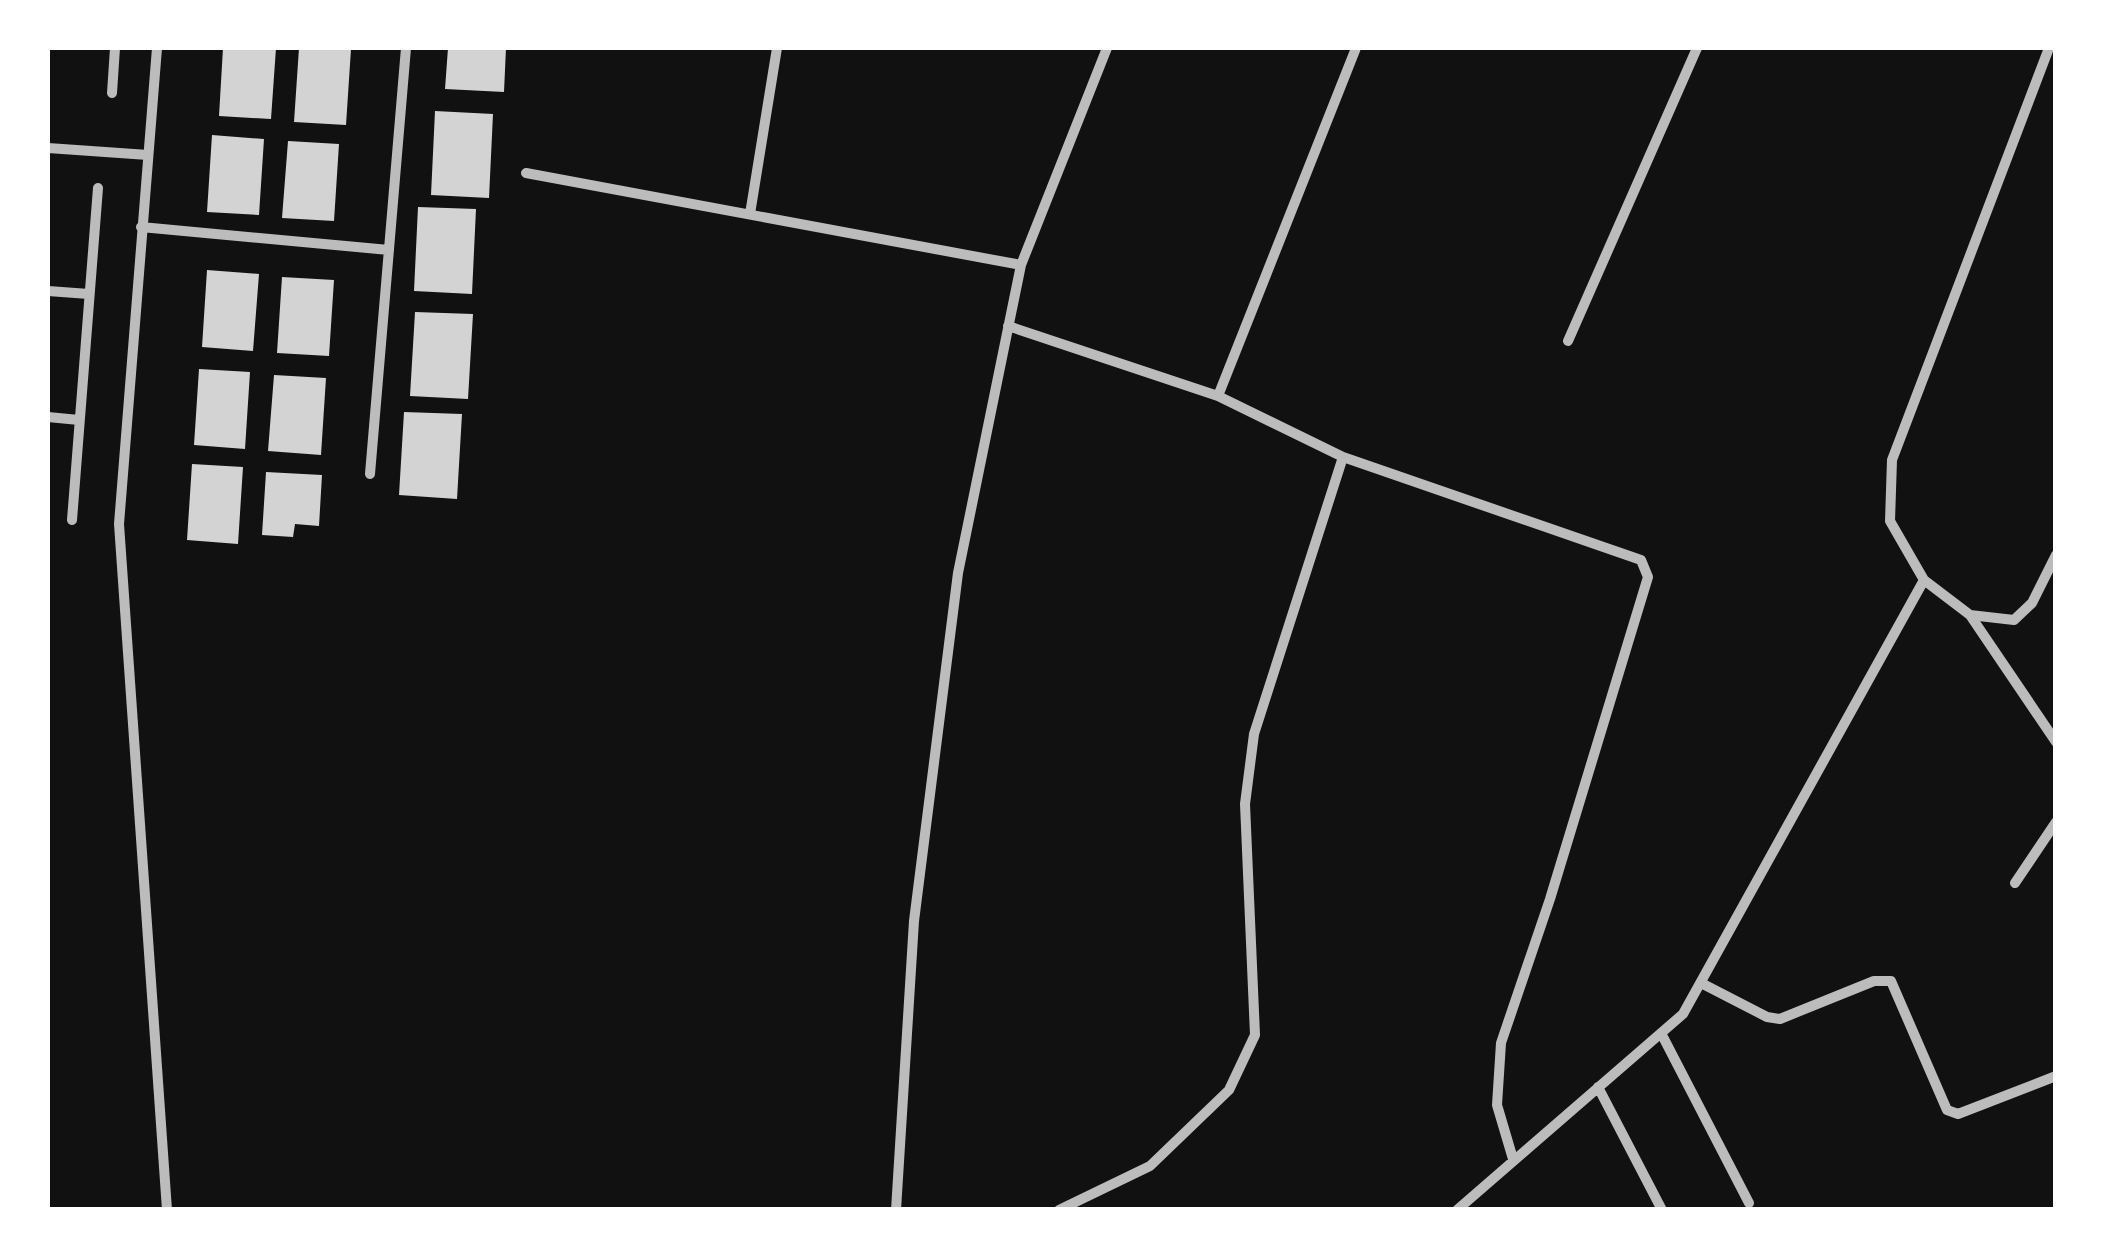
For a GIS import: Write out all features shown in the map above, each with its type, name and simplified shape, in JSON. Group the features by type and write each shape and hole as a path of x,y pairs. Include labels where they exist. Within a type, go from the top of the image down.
{"street":[{"path":"112,93 115,48"},
{"path":"157,48 120,524 168,1210"},
{"path":"370,474 406,48"},
{"path":"750,214 777,48"},
{"path":"896,1210 914,921 958,573 1021,265 1107,48"},
{"path":"1218,396 1356,48"},
{"path":"1568,341 1697,48"},
{"path":"2049,48 1892,460 1890,520 1924,580 1970,615 2056,742"},
{"path":"48,148 148,154"},
{"path":"526,173 1021,265"},
{"path":"72,520 98,188"},
{"path":"142,226 389,250"},
{"path":"48,291 89,294"},
{"path":"1008,326 1218,396 1343,457 1641,560 1647,567 1648,577 1550,898 1501,1043 1496,1105 1513,1159"},
{"path":"48,416 80,420"},
{"path":"1059,1210 1150,1166 1229,1090 1255,1035 1245,804 1254,734 1343,457"},
{"path":"1970,615 2014,620 2032,603 2056,555"},
{"path":"1457,1210 1683,1014 1924,580"},
{"path":"2016,883 2056,822"},
{"path":"1700,982 1767,1017 1780,1019 1874,981 1891,981 1947,1110 1958,1114 2056,1076"},
{"path":"1660,1033 1749,1202"},
{"path":"1598,1087 1662,1210"}],"building":[{"path":"223,48 276,48 271,119 219,116"},
{"path":"299,48 351,49 346,125 294,122"},
{"path":"448,48 506,48 504,92 445,89"},
{"path":"435,111 493,114 489,198 431,195"},
{"path":"212,135 264,139 259,215 207,212"},
{"path":"288,141 339,144 334,221 282,218"},
{"path":"418,207 476,209 472,294 414,291"},
{"path":"207,270 259,274 253,351 202,347"},
{"path":"282,277 334,280 329,356 277,353"},
{"path":"415,312 473,314 468,399 410,396"},
{"path":"199,369 250,372 245,449 194,445"},
{"path":"274,375 326,378 321,455 268,451"},
{"path":"404,412 462,414 457,499 399,495"},
{"path":"192,464 243,467 238,544 187,540"},
{"path":"266,472 322,475 319,526 295,524 293,537 262,535"}]}
